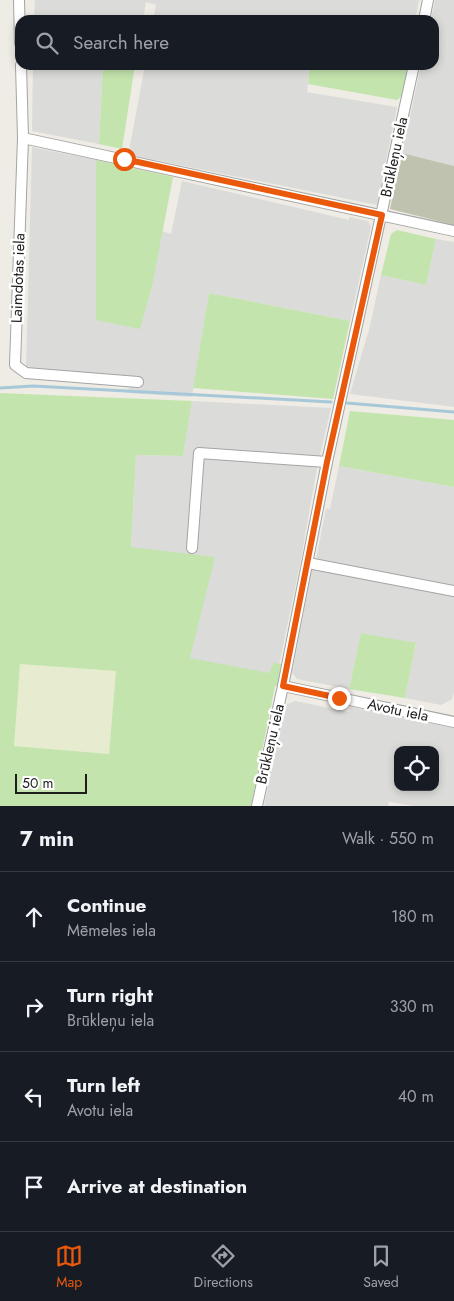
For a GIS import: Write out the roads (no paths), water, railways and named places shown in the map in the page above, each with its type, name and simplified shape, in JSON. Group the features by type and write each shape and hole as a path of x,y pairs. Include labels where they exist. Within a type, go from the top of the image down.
{"street":[{"path":"19,0 19,15"},
{"path":"425,15 428,0"},
{"name":"Laimdotas iela","path":"21,70 23,138 15,366 26,373 138,382"},
{"name":"Brūkleņu iela","path":"257,806 283,686 327,462 413,70"},
{"path":"23,138 454,231"},
{"path":"192,548 199,453 327,462"},
{"path":"308,563 454,591"},
{"name":"Avotu iela","path":"283,686 454,722"}],"waterway":[{"path":"0,388 33,386 331,402"},
{"path":"347,403 454,412"}]}
